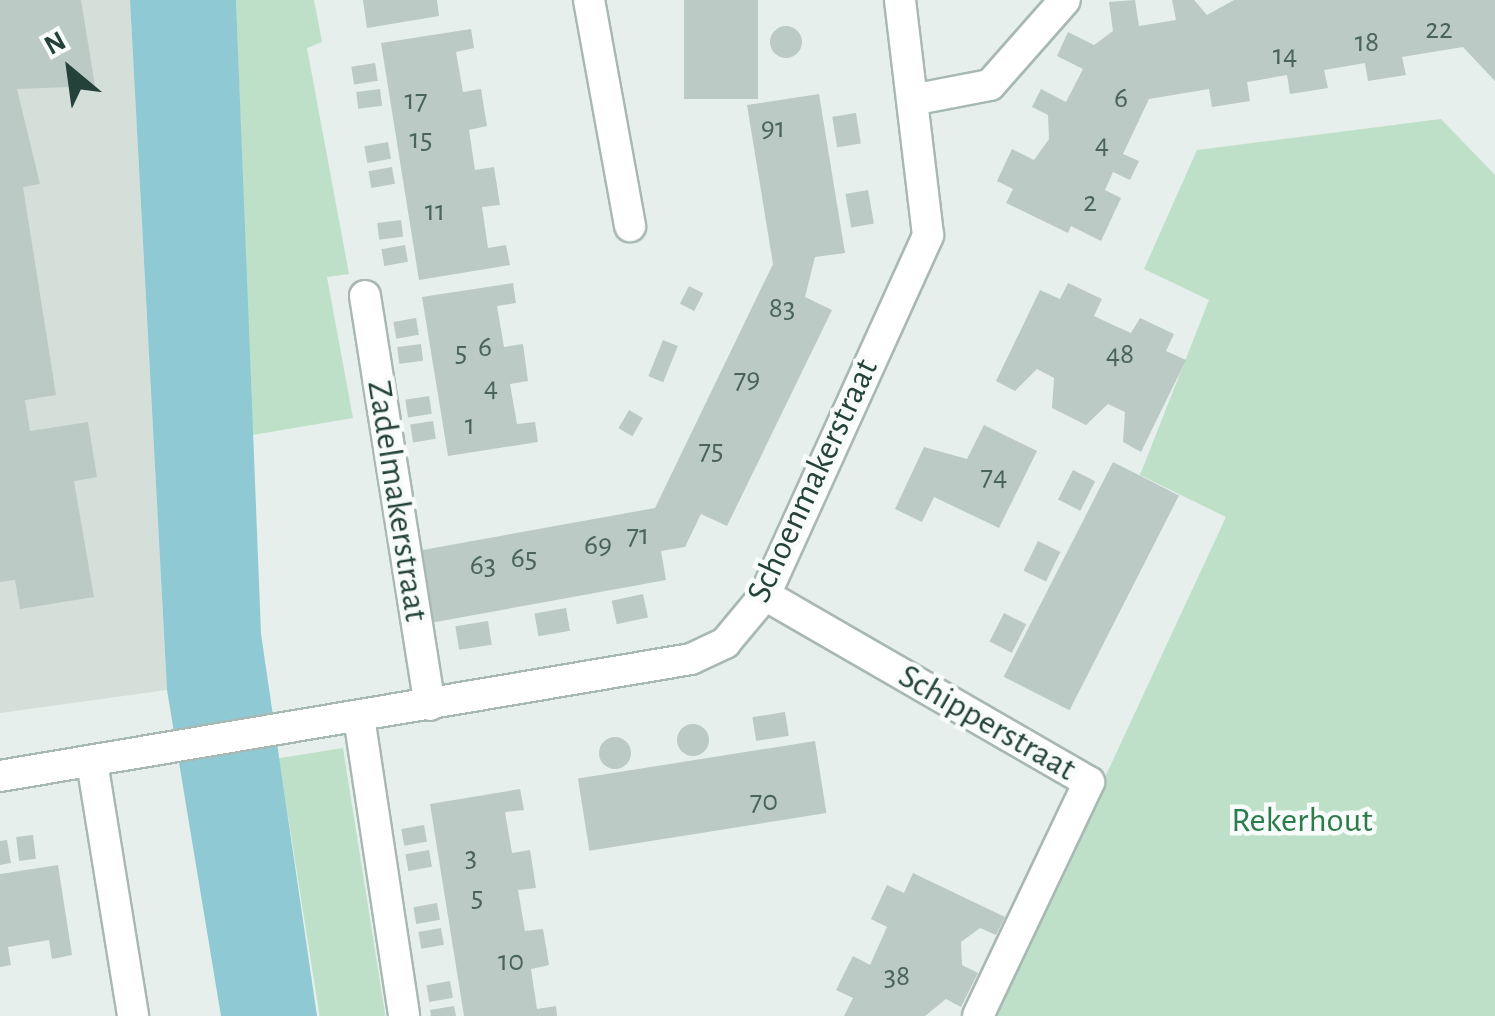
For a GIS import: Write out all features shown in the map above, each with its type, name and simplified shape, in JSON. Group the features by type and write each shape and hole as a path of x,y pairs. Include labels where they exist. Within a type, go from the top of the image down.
{"street":[{"path":"589,0 630,226"},
{"name":"Schoenmakerstraat","path":"92,762 703,656 765,595 928,235 917,100 900,0"},
{"path":"917,100 990,86 1065,0"},
{"name":"Zadelmakerstraat","path":"365,296 430,706"},
{"name":"Schipperstraat","path":"765,595 1089,782 978,1016"},
{"path":"359,717 404,1016"},
{"path":"0,776 92,762 134,1016"}],"shaded area":[{"path":"0,0 130,0 167,690 0,713"}],"green space":[{"path":"236,0 314,0 322,42 307,48 349,274 327,277 353,418 252,435"},
{"name":"Rekerhout","path":"1441,119 1495,175 1495,1016 994,1016 1226,517 1140,475 1209,300 1144,269 1197,150"},
{"path":"343,748 385,1016 320,1016 279,758"}],"water":[{"path":"130,0 236,0 261,634 317,1016 221,1016 167,690"}],"building":[{"path":"0,0 81,0 95,86 17,89 40,184 23,187 56,395 25,400 30,431 88,422 97,477 74,481 94,597 20,609 15,580 0,582"},
{"path":"363,0 437,0 439,16 367,28"},
{"path":"684,0 758,0 758,99 684,99"},
{"path":"1135,0 1139,26 1176,20 1172,0 1194,0 1207,15 1234,0 1495,0 1495,81 1463,47 1402,57 1406,75 1368,81 1365,63 1324,70 1328,88 1290,94 1287,75 1247,82 1250,101 1212,107 1209,89 1149,99 1123,154 1139,161 1130,180 1113,172 1105,190 1121,198 1101,241 1071,226 1068,233 1006,203 1013,189 997,181 1012,149 1034,160 1049,139 1048,115 1032,107 1041,89 1066,102 1083,69 1057,56 1068,32 1094,45 1113,31 1109,2"},
{"path":"786,26 797,31 802,42 797,53 786,58 775,53 770,42 775,31"},
{"path":"471,29 474,48 456,52 463,92 481,89 487,126 469,130 475,170 494,167 500,205 482,207 488,248 506,245 510,265 419,280 381,43"},
{"path":"375,63 378,81 354,85 351,67"},
{"path":"380,89 382,106 358,109 356,92"},
{"path":"819,94 845,253 815,257 805,297 832,310 727,526 701,514 685,547 661,551 666,580 430,623 417,551 655,508 773,264 747,105"},
{"path":"856,113 861,144 837,147 832,117"},
{"path":"388,142 391,159 367,163 364,146"},
{"path":"392,167 395,184 371,188 368,171"},
{"path":"868,190 874,223 851,227 845,194"},
{"path":"401,220 403,237 379,240 377,223"},
{"path":"405,245 408,262 384,266 381,249"},
{"path":"513,283 516,303 497,306 504,347 523,344 528,381 510,384 517,424 535,422 538,442 448,456 422,297"},
{"path":"1068,283 1102,299 1094,316 1131,333 1140,318 1174,334 1166,351 1186,360 1141,452 1123,442 1125,412 1108,404 1086,425 1052,408 1054,378 1037,369 1015,391 996,381 1040,290 1060,299"},
{"path":"689,286 703,293 694,311 680,304"},
{"path":"416,318 419,335 396,339 393,322"},
{"path":"663,340 678,346 663,382 648,376"},
{"path":"421,344 423,361 399,364 397,347"},
{"path":"429,396 432,414 408,418 405,400"},
{"path":"629,410 643,418 632,436 618,428"},
{"path":"433,421 436,439 413,442 410,425"},
{"path":"984,425 1037,451 999,528 934,497 922,522 895,509 924,447 967,459"},
{"path":"1113,462 1179,496 1070,710 1004,677"},
{"path":"1073,470 1095,481 1080,511 1058,499"},
{"path":"1038,541 1060,552 1046,582 1024,571"},
{"path":"643,594 648,617 617,624 612,601"},
{"path":"566,608 570,631 538,636 534,614"},
{"path":"1004,613 1026,624 1012,653 989,642"},
{"path":"488,621 492,645 459,650 455,626"},
{"path":"785,712 789,736 756,741 752,717"},
{"path":"693,724 704,729 709,740 704,751 693,756 682,751 677,740 682,729"},
{"path":"615,737 626,742 631,753 626,764 615,769 604,764 599,753 604,742"},
{"path":"815,741 826,813 589,851 578,779"},
{"path":"520,789 524,810 505,812 512,853 530,850 536,888 518,890 525,931 543,929 549,965 531,969 537,1009 556,1006 557,1016 464,1016 430,804"},
{"path":"424,825 427,842 404,846 401,829"},
{"path":"33,835 36,859 19,861 16,837"},
{"path":"7,840 11,863 0,865 0,841"},
{"path":"429,850 432,867 408,871 405,854"},
{"path":"58,865 72,955 52,959 49,940 8,947 11,965 0,967 0,874"},
{"path":"913,873 1005,917 996,935 980,928 961,942 962,965 978,973 961,1007 946,999 925,1016 844,1016 853,998 836,990 853,956 870,965 887,927 871,919 887,885 904,893"},
{"path":"437,903 440,920 416,924 413,907"},
{"path":"441,928 444,945 421,949 418,932"},
{"path":"450,981 453,998 429,1002 426,985"},
{"path":"454,1006 456,1016 431,1016 430,1010"}]}
